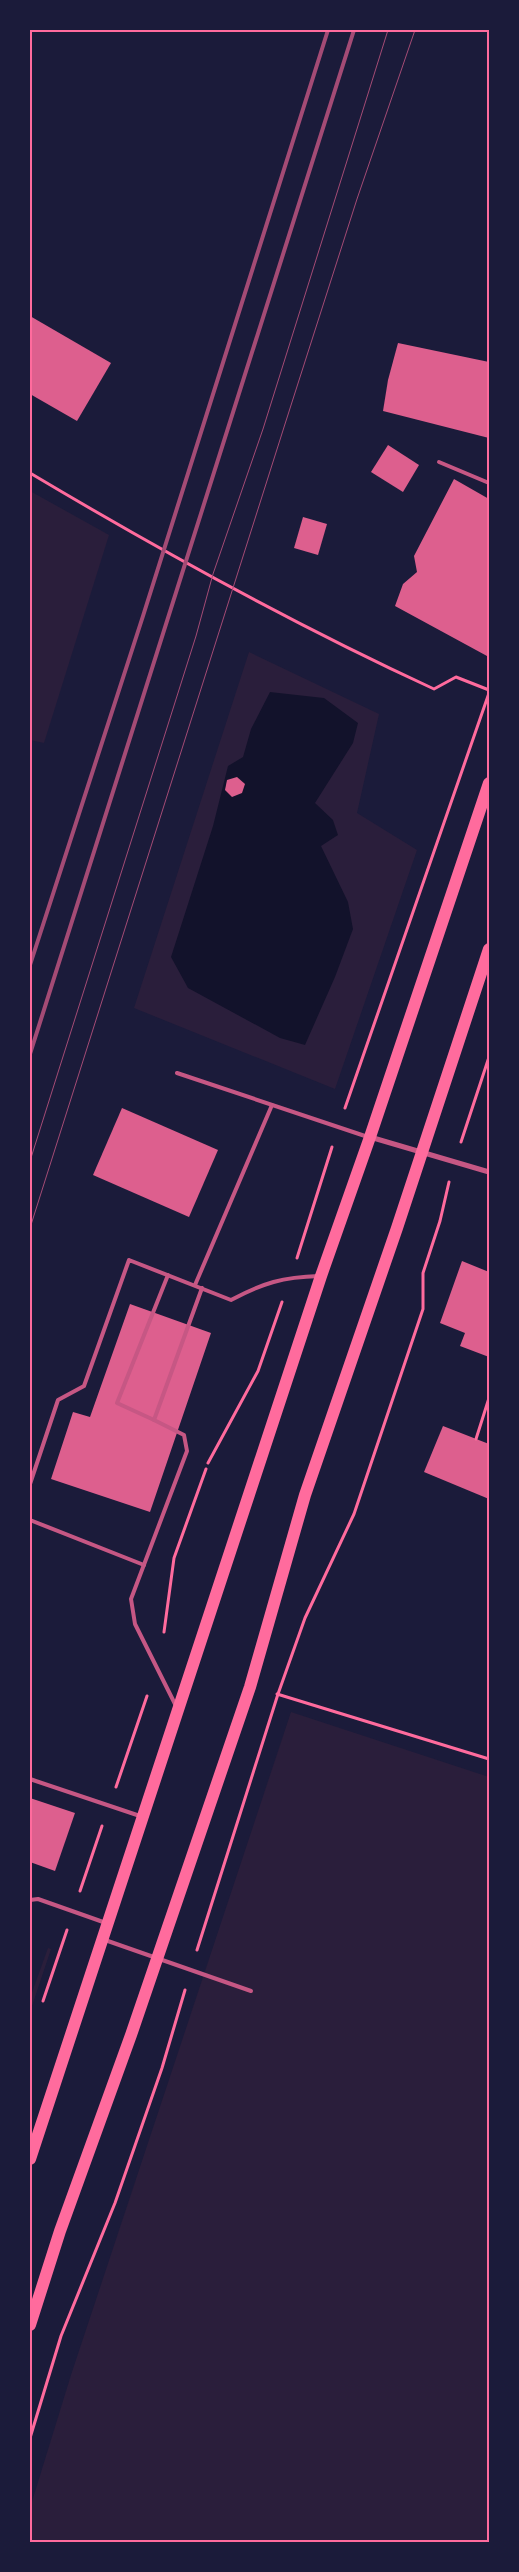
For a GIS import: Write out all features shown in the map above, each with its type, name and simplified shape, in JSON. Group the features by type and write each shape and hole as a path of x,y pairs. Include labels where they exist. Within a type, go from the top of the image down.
{"main road":[{"path":"30,2160 321,1276 488,789"},
{"path":"30,2325 60,2231 158,1958 250,1687 305,1495 489,948"}],"street":[{"path":"370,1137 421,1154 489,1172"}],"lane":[{"path":"439,462 489,483"},
{"path":"178,1073 370,1137"},
{"path":"195,1285 272,1105"},
{"path":"30,1484 58,1400 84,1386 129,1260 231,1300 258,1286 290,1277 321,1276"},
{"path":"168,1275 117,1403 184,1435 187,1450 131,1599 135,1624 178,1710"},
{"path":"154,1420 202,1288"},
{"path":"30,1520 144,1565"},
{"path":"30,1779 142,1817"},
{"path":"30,1900 38,1899 108,1924"},
{"path":"103,1939 252,1991"}],"path":[{"path":"30,472 117,525 263,605 352,651 434,689 456,677 489,691 449,803 290,1277"},
{"path":"30,2438 62,2336 115,2204 162,2068 278,1694 305,1618 354,1514 423,1310 423,1273 440,1221 454,1163 489,1057"},
{"path":"476,1439 489,1398"},
{"path":"250,1687 489,1760"}],"shaded area":[{"path":"30,491 109,535 44,743 30,740"},
{"path":"249,652 379,714 357,813 417,850 335,1089 134,1008"},
{"path":"270,692 324,698 358,723 353,743 315,803 333,820 338,835 321,846 348,902 353,929 335,977 305,1045 280,1038 188,988 171,957 213,826 228,766 243,757 251,729"},
{"path":"291,1712 489,1777 489,2542 30,2542 30,2508 71,2375"},
{"path":"48,1948 51,1949 30,2012 30,1998"}],"building":[{"path":"30,316 111,363 77,421 30,394"},
{"path":"398,343 489,362 489,438 383,411 388,380"},
{"path":"388,445 419,465 403,492 371,472"},
{"path":"454,479 489,499 489,651 487,656 395,606 403,584 417,572 414,556"},
{"path":"303,517 327,524 318,555 294,548"},
{"path":"237,777 245,784 242,793 232,797 225,790 227,780"},
{"path":"122,1108 218,1150 189,1217 93,1175"},
{"path":"462,1261 489,1272 489,1357 460,1346 465,1333 440,1323"},
{"path":"130,1304 211,1333 150,1512 51,1479 73,1412 90,1417"},
{"path":"443,1426 489,1444 489,1499 424,1472"},
{"path":"30,1798 75,1813 55,1871 30,1862"}],"tram line":[{"path":"30,1161 196,636 213,574 263,429 388,30"},
{"path":"30,1228 357,199 415,30"}],"railway":[{"path":"30,965 143,616 328,30"},
{"path":"30,1054 354,30"}]}
